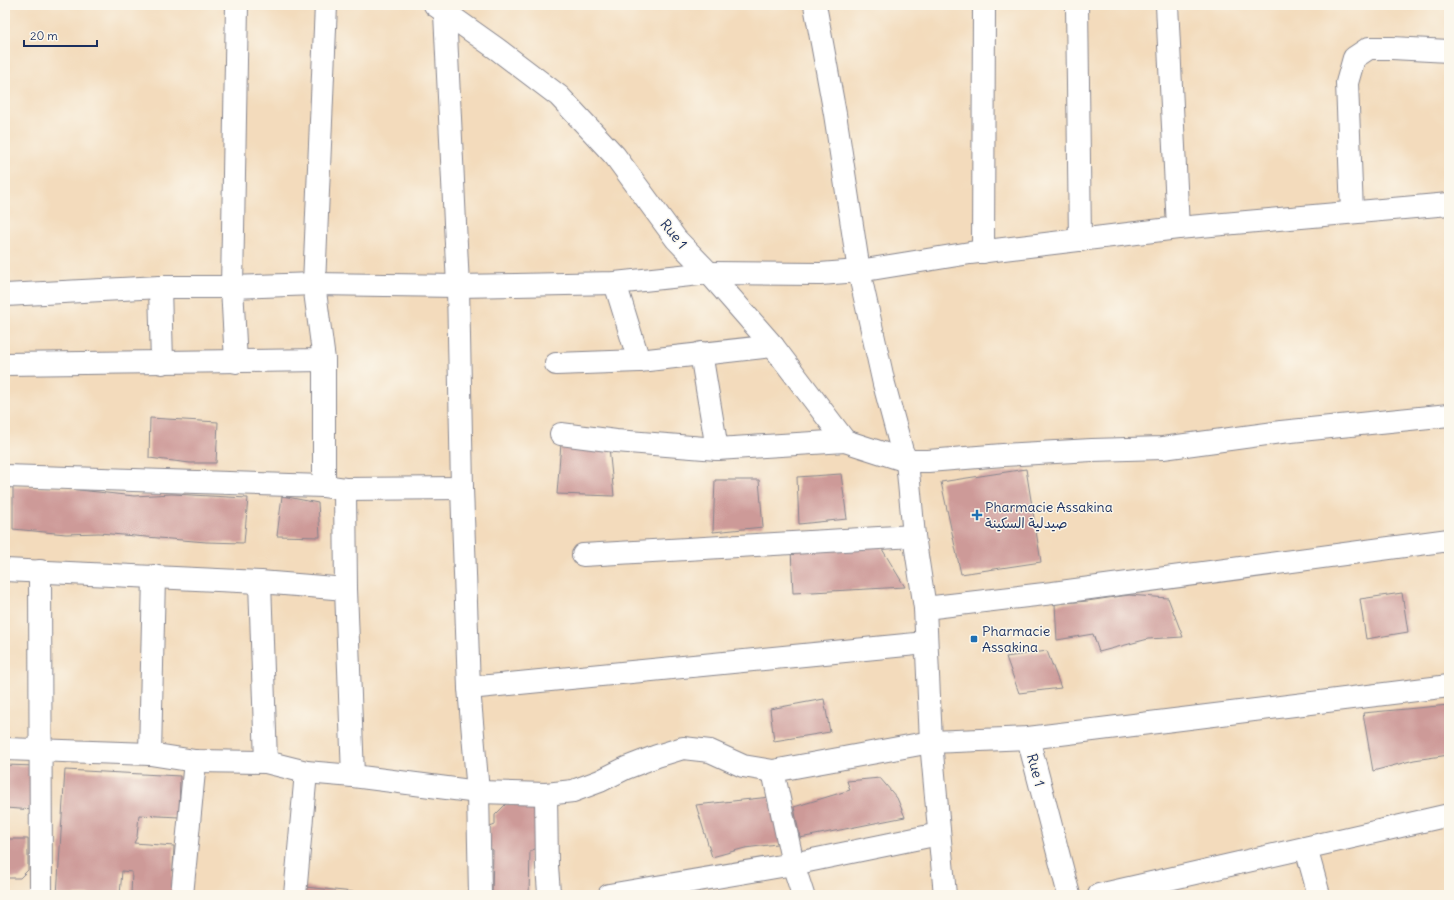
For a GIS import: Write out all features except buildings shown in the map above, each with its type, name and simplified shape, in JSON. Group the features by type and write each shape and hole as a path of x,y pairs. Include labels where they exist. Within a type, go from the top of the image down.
{"street":[{"path":"236,362 232,287 237,5"},
{"path":"326,5 314,284 324,360 335,488 346,589 353,776"},
{"path":"815,5 835,114 859,271 884,384 902,451 907,461 914,536 925,608 931,742 945,895"},
{"path":"983,252 984,5"},
{"path":"1077,5 1080,240"},
{"path":"1167,5 1178,228"},
{"path":"440,9 458,286 462,488 470,688 478,792 480,895"},
{"name":"Rue 1","path":"440,9 497,49 559,96 615,156 676,239 709,273 772,346 845,441"},
{"path":"1352,212 1347,83 1354,58 1369,48 1449,50"},
{"path":"5,295 160,287 232,287 314,284 458,286 615,284 709,273 820,274 859,271 983,252 1178,228 1449,204"},
{"path":"615,284 639,361"},
{"path":"160,287 162,363"},
{"path":"556,364 639,361 772,346"},
{"path":"701,353 717,449"},
{"path":"5,364 324,360"},
{"path":"560,434 616,441 717,449 845,441 907,461 928,461 1092,450 1163,448 1281,432 1449,415"},
{"path":"5,476 335,488 462,488"},
{"path":"582,555 914,536"},
{"path":"925,608 1053,593 1449,540"},
{"path":"5,570 154,576 346,589"},
{"path":"40,571 41,895"},
{"path":"150,754 154,576"},
{"path":"260,582 266,762"},
{"path":"470,688 926,643"},
{"path":"1028,738 1449,686"},
{"name":"Rue 1","path":"5,750 150,754 196,761 266,762 306,772 353,776 478,792 546,794 573,791 600,781 626,768 683,748 710,751 743,766 773,771 931,742 1028,738 1069,895"},
{"path":"182,895 196,761"},
{"path":"773,771 793,864 803,895"},
{"path":"295,895 306,772"},
{"path":"546,794 547,866 549,893 551,895"},
{"path":"1099,895 1449,815"},
{"path":"609,895 793,864 939,834"},
{"path":"1306,848 1319,895"}],"place":[{"name":"Pharmacie Assakina صيدلية السكينة","path":"977,515"},
{"name":"Pharmacie Assakina","path":"974,639"}]}
